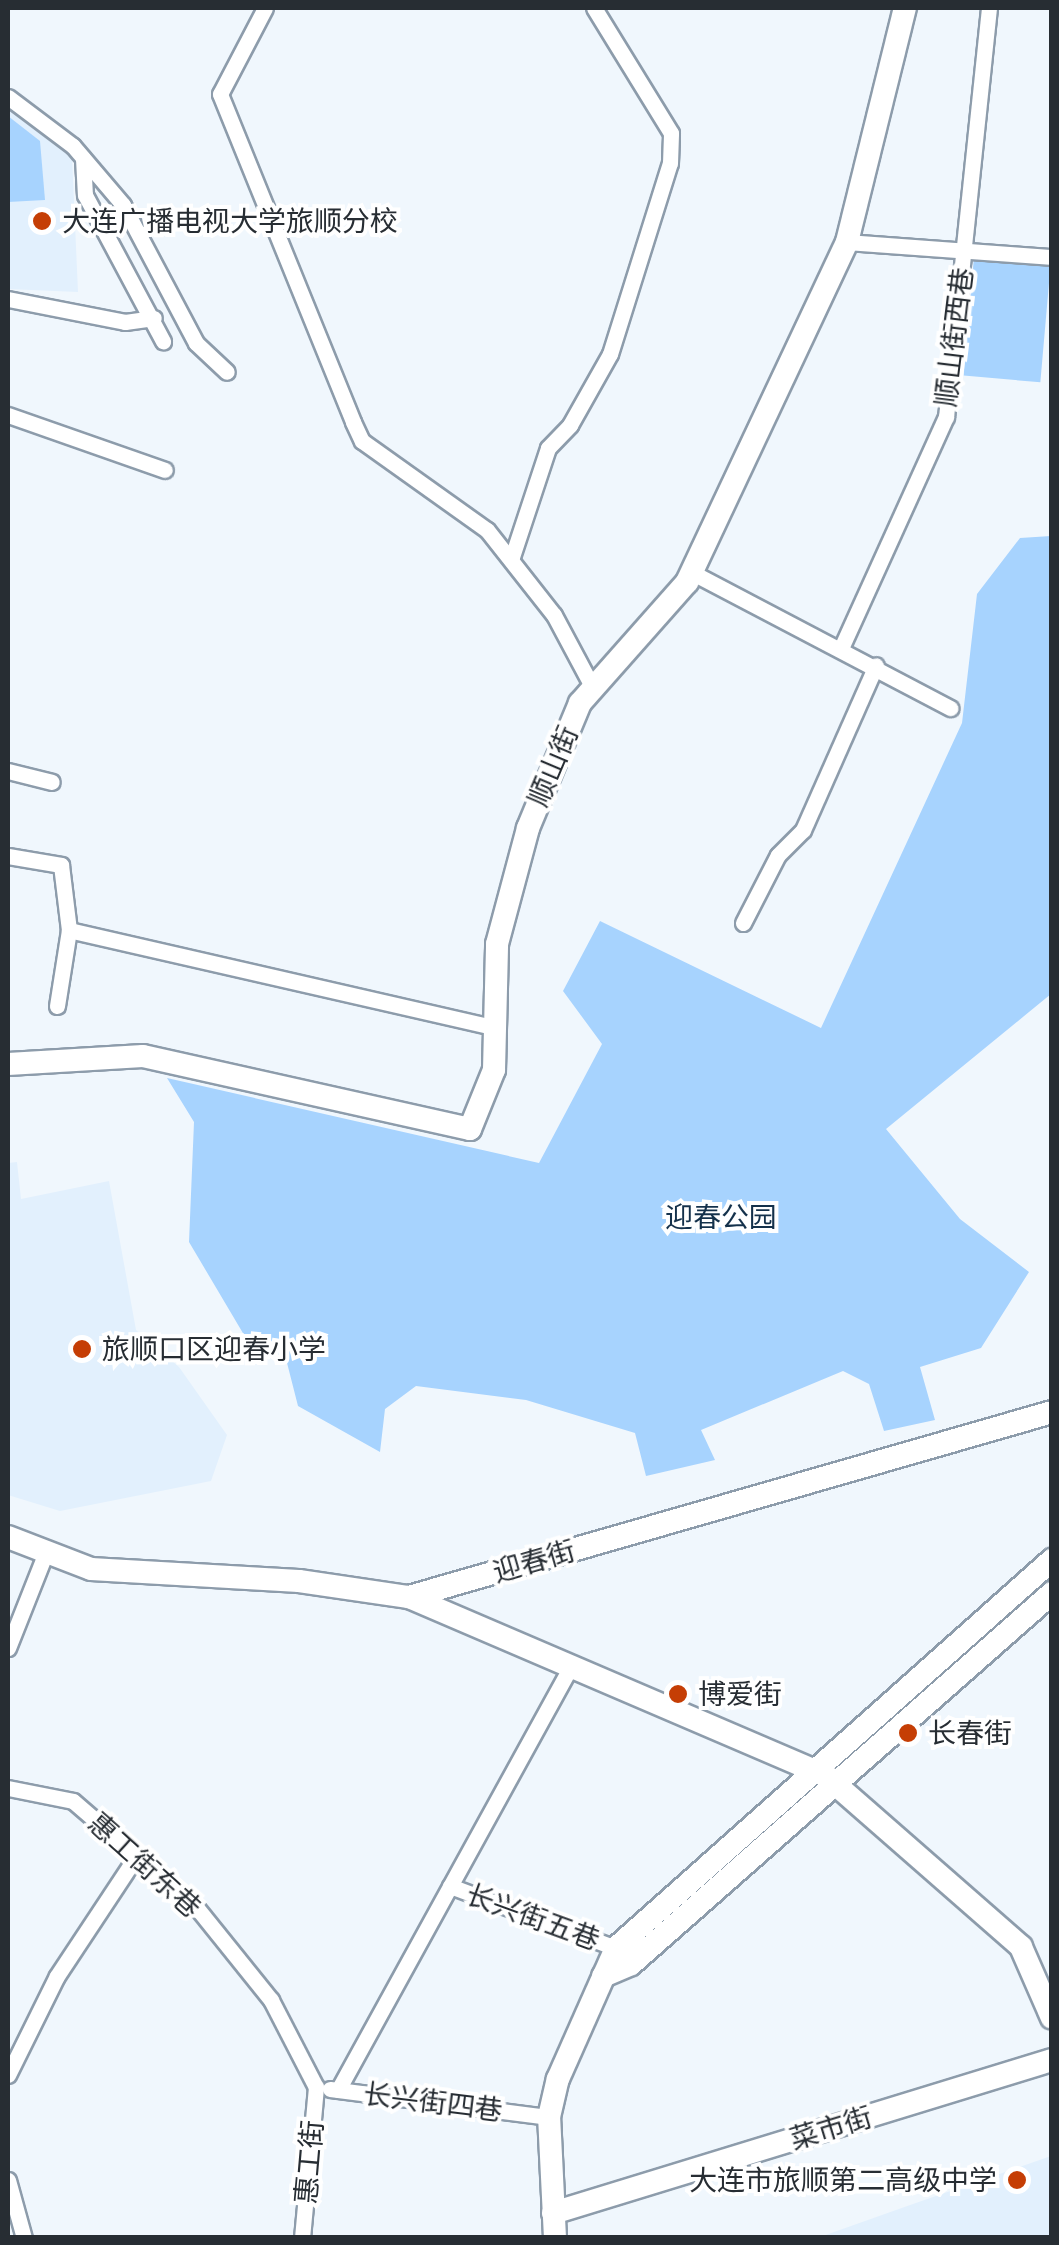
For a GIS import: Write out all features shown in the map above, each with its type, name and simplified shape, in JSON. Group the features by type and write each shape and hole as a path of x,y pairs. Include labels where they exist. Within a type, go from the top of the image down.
{"street":[{"path":"264,8 220,94 352,422 362,441 488,530 554,614 593,688"},
{"path":"511,560 548,448 570,425 610,354 670,163 671,134 594,8"},
{"name":"顺山街","path":"8,1064 143,1056 470,1129 494,1070 497,944 528,828 580,703 692,572 847,242 906,8"},
{"name":"顺山街西巷","path":"842,646 946,417 989,8"},
{"path":"8,97 83,158 123,205 196,343 227,372"},
{"path":"83,158 85,195 163,340"},
{"path":"847,242 1052,257"},
{"path":"8,299 125,322 154,318"},
{"path":"8,414 165,470"},
{"path":"692,572 842,646 950,708"},
{"path":"744,924 778,856 803,830 876,666"},
{"path":"8,771 52,782"},
{"path":"8,856 60,866 69,930 57,1006"},
{"path":"69,930 494,1027"},
{"name":"迎春街","path":"8,1537 90,1569 299,1581 409,1597 1052,1412"},
{"path":"8,1648 46,1552"},
{"path":"555,2238 550,2118 558,2079 616,1948 1052,1560"},
{"path":"603,1976 631,1964 1052,1593"},
{"path":"409,1597 814,1771 835,1784 1021,1947 1052,2018"},
{"path":"338,2090 571,1667"},
{"name":"惠工街东巷","path":"8,1788 73,1801 197,1908 271,2000 316,2087"},
{"path":"8,2074 56,1976 135,1858"},
{"name":"长兴街五巷","path":"450,1886 616,1948"},
{"name":"菜市街","path":"554,2213 1052,2060"},
{"name":"长兴街四巷","path":"316,2087 550,2118"},
{"name":"惠工街","path":"302,2238 316,2087"},
{"path":"8,2180 24,2238"}],"shaded area":[{"name":"大连广播电视大学旅顺分校","path":"8,109 72,156 78,292 8,289"},
{"name":"旅顺口区迎春小学","path":"17,1162 21,1199 109,1181 136,1330 179,1367 227,1435 211,1481 60,1511 8,1495 8,1163"},
{"name":"大连市旅顺第二高级中学","path":"1051,2156 1051,2237 820,2237 913,2204"}],"green space":[{"path":"8,116 40,141 45,200 8,202"},
{"path":"974,257 1051,264 1040,382 964,376"},
{"name":"迎春公园","path":"1051,536 1051,994 886,1129 960,1219 1029,1272 981,1348 920,1367 935,1420 884,1431 869,1384 843,1371 701,1430 715,1460 646,1476 635,1433 526,1400 416,1386 385,1409 380,1452 298,1406 285,1355 250,1345 189,1242 194,1122 167,1078 539,1163 602,1044 563,991 600,921 821,1028 962,723 977,594 1020,538"}],"place":[{"name":"大连广播电视大学旅顺分校","path":"42,221"},
{"name":"旅顺口区迎春小学","path":"82,1349"},
{"name":"博爱街","path":"678,1694"},
{"name":"长春街","path":"908,1733"},
{"name":"大连市旅顺第二高级中学","path":"1017,2180"}]}
